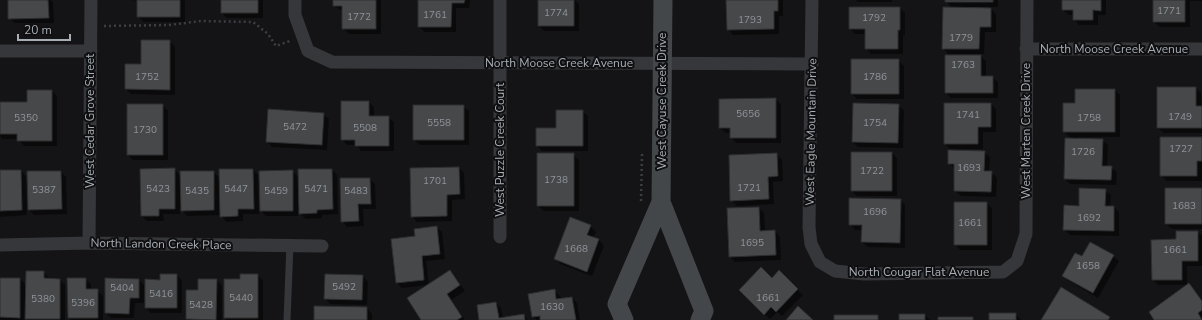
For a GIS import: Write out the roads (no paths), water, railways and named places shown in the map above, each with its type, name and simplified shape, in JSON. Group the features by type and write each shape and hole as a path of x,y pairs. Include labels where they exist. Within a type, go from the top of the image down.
{"street":[{"name":"West Cedar Grove Street","path":"89,243 91,0"},
{"name":"North Moose Creek Avenue","path":"295,0 296,15 308,50 332,62 812,64"},
{"name":"West Puzzle Creek Court","path":"500,0 500,237"},
{"name":"West Cayuse Creek Drive","path":"663,0 662,202 704,311 700,320"},
{"name":"West Eagle Mountain Drive","path":"812,0 809,227 811,244 820,262"},
{"name":"West Marten Creek Drive","path":"1017,261 1026,234 1027,0"},
{"name":"North Moose Creek Avenue","path":"1026,49 1202,49"},
{"path":"0,51 91,51"},
{"name":"West Cayuse Creek Drive","path":"624,320 617,304 662,202"},
{"name":"North Landon Creek Place","path":"0,245 89,243 322,246"},
{"name":"North Cougar Flat Avenue","path":"820,262 835,271 864,274 1003,272 1017,261"}],"lane":[{"path":"287,320 290,246"}]}
